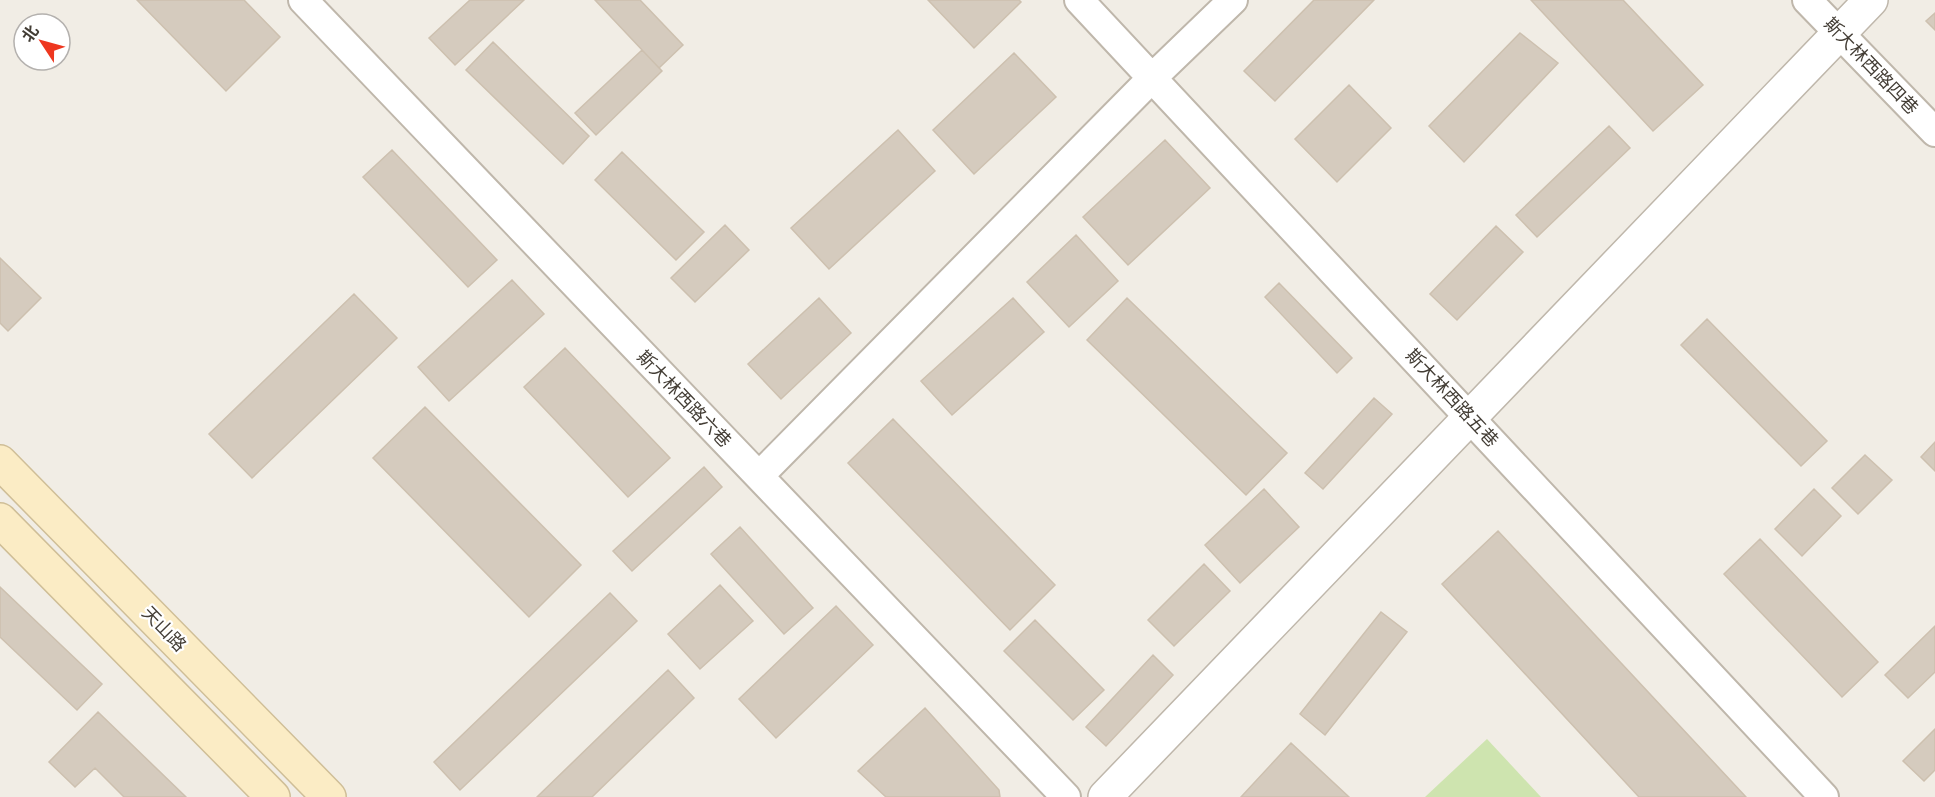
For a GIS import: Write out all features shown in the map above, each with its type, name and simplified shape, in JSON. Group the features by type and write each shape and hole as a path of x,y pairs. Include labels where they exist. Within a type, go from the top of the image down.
{"main road":[{"name":"天山路","path":"0,462 329,797"},
{"path":"0,520 273,797"}],"street":[{"name":"斯大林西路六巷","path":"303,0 1066,797"},
{"name":"斯大林西路五巷","path":"1079,0 1824,797"},
{"path":"759,476 1152,78 1233,0"},
{"name":"斯大林西路四巷","path":"1808,0 1935,132"},
{"path":"1105,797 1870,0"}],"green space":[{"path":"1487,739 1541,797 1425,797"}],"building":[{"path":"137,0 244,0 280,37 226,91"},
{"path":"470,0 524,0 455,65 429,38"},
{"path":"595,0 640,0 683,45 659,68"},
{"path":"928,0 1019,0 1021,2 974,48"},
{"path":"1314,0 1374,0 1275,101 1244,71"},
{"path":"1531,0 1623,0 1703,85 1653,131"},
{"path":"1935,13 1935,30 1926,21"},
{"path":"1520,33 1558,63 1464,162 1429,126"},
{"path":"493,42 589,136 563,164 466,70"},
{"path":"642,50 662,71 596,135 575,113"},
{"path":"1014,53 1056,97 974,174 933,130"},
{"path":"1349,85 1391,128 1337,182 1295,139"},
{"path":"1609,126 1630,148 1537,237 1516,215"},
{"path":"898,130 935,171 829,269 791,228"},
{"path":"1165,140 1210,188 1128,265 1083,217"},
{"path":"392,150 497,260 468,287 363,177"},
{"path":"622,152 704,232 676,260 595,180"},
{"path":"725,225 749,250 695,302 671,278"},
{"path":"1496,226 1523,252 1457,320 1430,294"},
{"path":"1076,235 1118,281 1069,327 1027,282"},
{"path":"0,258 41,298 8,331 0,323"},
{"path":"512,280 544,314 449,401 418,367"},
{"path":"1279,283 1352,358 1337,373 1265,297"},
{"path":"354,294 397,338 252,478 209,434"},
{"path":"819,298 851,333 781,399 748,364"},
{"path":"1013,298 1044,332 952,415 921,381"},
{"path":"1127,298 1287,453 1246,495 1087,340"},
{"path":"1707,319 1827,441 1801,466 1681,345"},
{"path":"565,348 670,458 628,497 524,387"},
{"path":"1374,398 1392,414 1323,489 1305,473"},
{"path":"425,407 581,565 529,617 373,458"},
{"path":"893,419 1055,585 1010,630 848,463"},
{"path":"1935,442 1935,471 1921,457"},
{"path":"1865,455 1892,480 1858,514 1832,488"},
{"path":"704,467 722,487 632,571 613,551"},
{"path":"1264,489 1299,527 1240,583 1205,545"},
{"path":"1814,489 1841,516 1802,556 1775,529"},
{"path":"740,527 813,608 784,634 711,554"},
{"path":"1498,531 1746,797 1639,797 1442,584"},
{"path":"1760,539 1878,662 1842,697 1724,574"},
{"path":"1204,564 1230,591 1174,646 1148,620"},
{"path":"720,585 753,621 700,669 668,634"},
{"path":"0,587 102,684 77,710 0,637"},
{"path":"610,593 637,621 460,790 434,762"},
{"path":"836,606 873,645 776,738 739,699"},
{"path":"1381,612 1407,632 1325,735 1300,714"},
{"path":"1035,620 1104,690 1073,720 1004,651"},
{"path":"1935,626 1935,672 1908,698 1885,675"},
{"path":"1153,655 1173,675 1106,746 1086,727"},
{"path":"668,670 694,698 592,797 537,797"},
{"path":"925,708 999,790 1000,797 886,797 858,771"},
{"path":"98,712 186,797 124,797 95,768 75,787 49,762"},
{"path":"1935,729 1935,770 1924,781 1903,761"},
{"path":"1291,743 1349,797 1241,797"}]}
